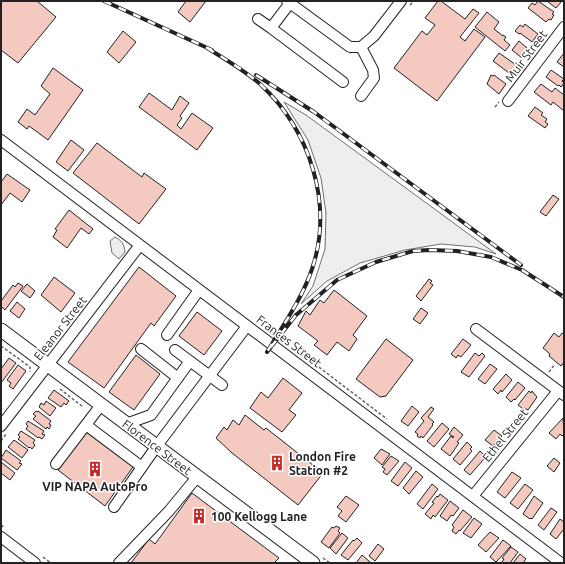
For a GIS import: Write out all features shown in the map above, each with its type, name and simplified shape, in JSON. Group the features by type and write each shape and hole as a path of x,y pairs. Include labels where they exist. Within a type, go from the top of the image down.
{"main road":[{"name":"Florence Street","path":"1,330 313,563"}],"street":[{"path":"271,28 288,2 350,47 361,47 374,36 405,4"},
{"path":"258,19 343,82"},
{"name":"Muir Street","path":"508,101 564,27"},
{"path":"361,47 373,70 374,78 361,96"},
{"name":"Frances Street","path":"1,140 562,563"},
{"name":"Eleanor Street","path":"5,428 48,366 140,246"},
{"path":"167,334 200,290"},
{"path":"114,507 156,447 247,326"},
{"path":"476,329 561,393"},
{"path":"141,349 178,378"},
{"path":"175,350 222,385"},
{"path":"126,424 151,415 190,361"},
{"name":"Ethel Street","path":"473,496 561,393"},
{"path":"56,464 101,405"},
{"path":"86,425 142,467"},
{"path":"119,563 169,512 197,477"},
{"path":"1,537 35,563"}],"path":[{"path":"405,4 414,1"},
{"path":"1,346 30,367 30,372"},
{"path":"58,388 83,407"},
{"path":"1,441 5,428"}],"shaded area":[{"path":"284,102 306,115 496,254 475,247 441,244 405,250 360,263 327,281 301,304 313,286 325,249 326,213 321,178 308,140"},
{"path":"115,237 122,243 125,249 125,252 119,259 112,253 110,241"}],"building":[{"path":"1,1 37,1 56,17 18,63 1,50"},
{"path":"186,1 206,1 190,22 178,12"},
{"path":"438,1 441,1 465,19 473,9 479,13 460,37 465,41 474,29 485,37 437,101 394,68 422,31 427,35 435,25 425,18"},
{"path":"538,1 554,12 551,20 549,19 546,22 528,8 532,3 535,5"},
{"path":"562,1 556,8 548,2"},
{"path":"487,12 499,22 494,29 506,37 504,40 510,45 505,51 475,27"},
{"path":"525,24 538,34 532,42 515,31 520,25 523,27"},
{"path":"123,31 136,42 119,63 107,52"},
{"path":"519,41 527,48 522,54 524,56 522,58 512,50"},
{"path":"499,53 519,67 513,76 493,61"},
{"path":"564,53 564,67 557,62"},
{"path":"53,68 83,90 48,140 29,126 27,129 18,122 27,109 35,115 50,94 41,86"},
{"path":"551,70 564,79 562,81 564,83 561,87 546,77"},
{"path":"491,75 494,75 506,84 499,94 487,84"},
{"path":"541,84 552,92 555,88 564,95 564,111 553,102 551,105 534,92"},
{"path":"149,93 172,110 180,96 189,103 180,116 182,118 177,125 181,129 192,113 213,128 197,150 139,107"},
{"path":"535,107 543,113 541,115 547,119 545,122 548,124 545,128 528,116"},
{"path":"71,140 84,150 68,171 56,162"},
{"path":"97,143 142,177 144,173 166,189 139,224 73,173"},
{"path":"7,174 30,190 22,202 10,193 1,205 1,182"},
{"path":"553,195 559,199 546,216 540,212"},
{"path":"69,210 93,229 89,234 81,228 67,248 53,237 57,230 55,229"},
{"path":"139,267 176,296 154,326 151,323 104,388 68,362"},
{"path":"54,277 75,293 61,312 41,295"},
{"path":"429,279 432,281 430,283 433,285 421,301 416,296"},
{"path":"18,283 23,286 5,310 1,306 1,301 13,285 15,287"},
{"path":"27,284 35,291 30,298 21,291"},
{"path":"334,290 367,316 353,335 357,339 349,351 337,342 327,355 314,345 318,341 298,326 306,311 310,315 320,300 324,303"},
{"path":"17,302 25,309 19,318 10,311"},
{"path":"421,308 428,313 420,324 413,319"},
{"path":"197,312 222,331 204,355 179,336"},
{"path":"554,333 559,337 562,333 564,334 564,362 561,366 549,356 550,354 543,348"},
{"path":"386,339 413,360 386,396 380,397 356,379"},
{"path":"463,339 471,345 461,357 458,355 456,358 451,354"},
{"path":"475,353 479,356 482,353 485,356 469,377 461,372"},
{"path":"136,355 160,374 134,410 109,392"},
{"path":"9,358 16,363 1,383 1,369"},
{"path":"490,364 497,369 485,384 478,379"},
{"path":"18,365 26,371 13,389 9,386 11,383 7,380"},
{"path":"506,374 512,380 502,392 501,390 498,394 493,389"},
{"path":"283,378 302,393 289,410 296,415 282,432 250,408 261,392 268,398"},
{"path":"518,382 525,388 515,400 514,399 511,402 506,397"},
{"path":"54,390 69,401 66,405 64,403 61,407 48,398"},
{"path":"529,391 531,393 532,391 537,397 528,410 523,409 518,405"},
{"path":"46,401 56,408 50,416 39,407 41,403 44,405"},
{"path":"412,406 419,412 408,426 401,421"},
{"path":"431,407 434,409 428,417 434,422 432,424 433,425 423,438 421,436 420,438 415,432 424,421 421,418"},
{"path":"36,411 51,421 49,424 51,425 49,429 47,427 46,429 33,419 36,416 33,414"},
{"name":"London Fire Station #2","path":"245,415 264,430 266,428 323,473 298,505 232,453 216,438 224,427 227,430 233,420 239,425"},
{"path":"563,418 564,434 562,436 560,434 556,439 549,433"},
{"path":"28,421 44,431 42,434 45,435 42,439 39,437 38,438 26,429 28,426 26,424"},
{"path":"442,423 449,429 434,447 427,441"},
{"path":"454,427 463,435 457,442 459,443 450,456 441,449 451,436 453,438 454,437 449,434"},
{"path":"494,430 502,436 493,446 485,440"},
{"path":"21,431 35,440 33,443 35,445 32,449 18,439 20,437 18,435"},
{"name":"VIP NAPA AutoPro","path":"86,432 133,467 105,506 58,470"},
{"path":"14,440 28,450 22,458 8,447"},
{"path":"467,442 472,447 470,449 472,451 460,465 453,459"},
{"path":"381,449 390,454 382,465 374,458"},
{"path":"6,450 21,461 19,463 22,464 17,470 1,458"},
{"path":"480,451 485,456 483,458 484,459 470,475 464,470"},
{"path":"391,456 399,461 387,475 383,472 385,469 382,467"},
{"path":"554,458 560,463 554,472 547,466"},
{"path":"1,462 15,473 10,480 1,473"},
{"path":"405,462 412,468 398,486 391,481"},
{"path":"416,471 423,477 409,494 403,488"},
{"path":"512,472 521,478 505,498 497,492"},
{"path":"432,484 438,489 423,509 417,504"},
{"path":"525,484 533,490 518,509 510,503"},
{"name":"100 Kellogg Lane","path":"192,493 279,558 274,563 131,563 149,539 155,544"},
{"path":"440,494 448,500 435,517 433,515 431,519 425,514 434,503 432,502"},
{"path":"346,496 359,505 346,522 338,516 342,511 337,507"},
{"path":"534,496 543,503 532,519 530,519 523,514"},
{"path":"450,501 459,508 447,521 440,516"},
{"path":"551,508 557,512 544,530 538,525"},
{"path":"463,510 472,517 456,534 452,531 454,527 452,525"},
{"path":"474,518 482,524 471,538 463,533"},
{"path":"560,519 564,522 564,529 556,539 550,534"},
{"path":"336,526 340,528 338,531 340,533 329,548 321,542 332,527 334,528"},
{"path":"490,532 499,538 486,552 478,545"},
{"path":"342,533 348,538 336,554 330,548"},
{"path":"357,538 362,543 348,560 341,555 353,540 354,541"},
{"path":"503,540 511,546 496,562 490,557"},
{"path":"378,544 384,549 375,561 369,556"},
{"path":"511,547 518,552 510,563 503,563 502,562 504,559 502,558"},
{"path":"520,554 526,559 523,563 513,563"},
{"path":"362,555 370,562 370,563 356,563"}],"railway":[{"path":"104,1 212,50"},
{"path":"207,48 254,79 277,102 292,123 304,146 313,169 318,194 320,219 318,244 312,269 298,301 267,352 296,315 337,280 376,262 413,251 457,251 491,257 522,270 564,297"},
{"path":"256,75 314,112 521,265"}],"place":[{"name":"London Fire Station #2","path":"277,463"},
{"name":"VIP NAPA AutoPro","path":"95,469"},
{"name":"100 Kellogg Lane","path":"199,516"}]}
